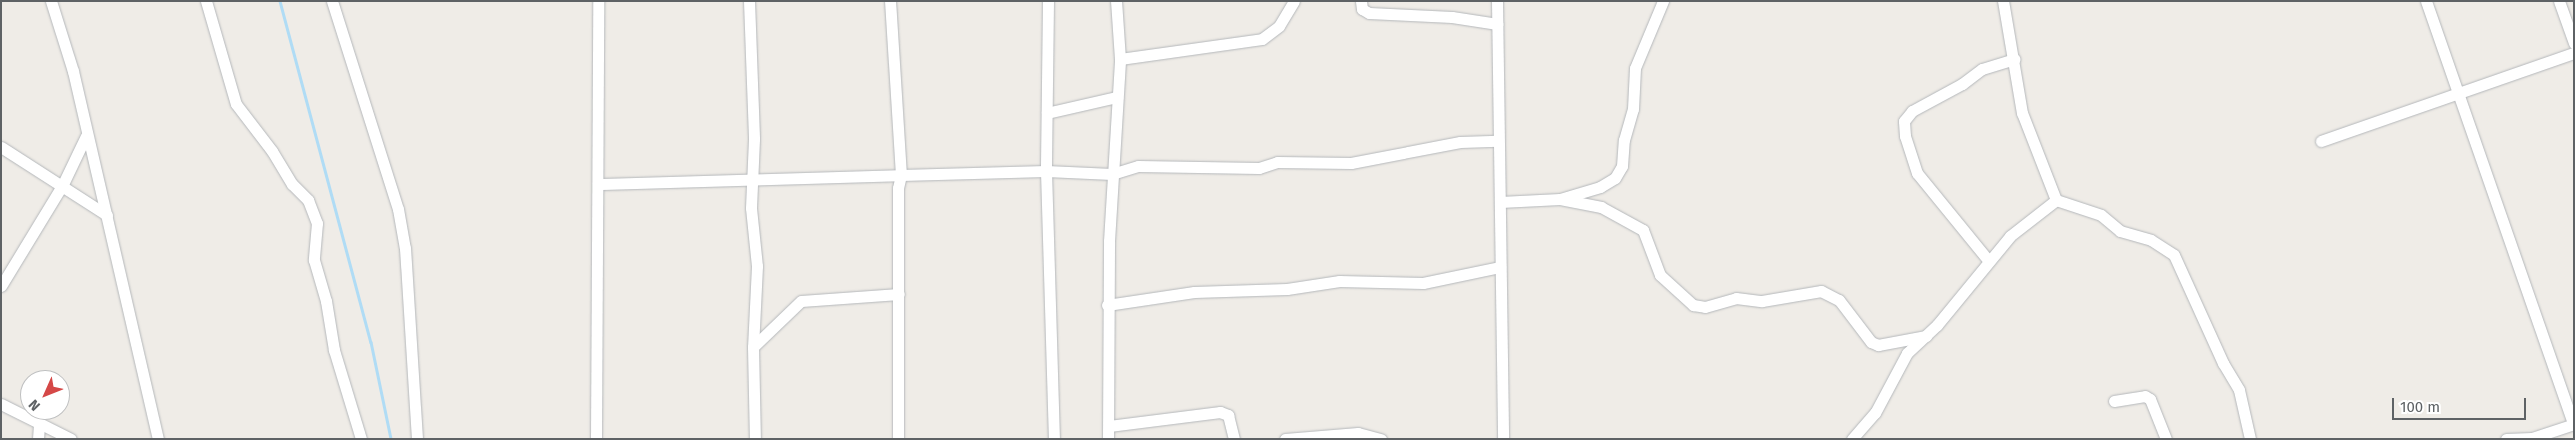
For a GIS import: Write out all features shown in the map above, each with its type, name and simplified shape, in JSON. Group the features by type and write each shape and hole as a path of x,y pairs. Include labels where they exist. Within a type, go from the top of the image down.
{"street":[{"path":"52,1 73,71 86,136 107,215 158,439"},
{"path":"206,1 236,104 272,151 292,184 308,200 317,223 314,260 326,301 334,350 361,439"},
{"path":"332,1 398,209 405,248 417,439"},
{"path":"596,439 599,184 598,1"},
{"path":"750,1 754,179 751,208 757,266 753,347 755,439"},
{"path":"890,1 901,175 898,439"},
{"path":"1048,1 1046,171 1054,439"},
{"path":"1108,439 1107,305 1112,174 1120,59 1116,1"},
{"path":"1120,59 1262,39 1279,26 1294,1"},
{"path":"1361,1 1362,9 1369,13 1452,18 1497,24"},
{"path":"1497,1 1503,439"},
{"path":"1500,202 1560,199 1600,187 1615,178 1622,166 1624,140 1633,109 1635,68 1663,1"},
{"path":"2003,1 2004,21 2015,59 2022,113 2056,200"},
{"path":"2426,1 2573,424 2532,438 2506,439"},
{"path":"2559,1 2574,43"},
{"path":"2321,141 2458,95 2574,53"},
{"path":"1988,260 1917,173 1905,136 1904,121 1912,111 1962,84 1982,69 2015,59"},
{"path":"1047,113 1117,97"},
{"path":"1,286 64,184 86,136"},
{"path":"599,184 754,179 812,180 901,175 1046,171 1112,174 1138,166 1220,169 1259,168 1277,162 1351,163 1460,142 1498,141"},
{"path":"1,147 64,184 107,215"},
{"path":"1560,199 1601,207 1643,230 1660,275 1693,305 1705,307 1736,298 1762,301 1821,291 1839,300 1872,342 1878,345 1926,336"},
{"path":"1852,439 1879,406 1900,361 1926,336 2010,236 2056,200"},
{"path":"2056,200 2101,215 2120,231 2151,240 2174,255 2223,363 2239,390 2250,439"},
{"path":"1107,305 1194,292 1287,289 1339,281 1423,283 1500,267"},
{"path":"753,347 794,305 806,299 899,294"},
{"path":"2114,401 2145,396 2150,399 2166,439"},
{"path":"1,404 71,439"},
{"path":"1109,426 1220,412 1228,415 1234,439"},
{"path":"38,424 38,439"},
{"path":"1285,439 1358,433 1381,439"}],"waterway":[{"path":"280,1 371,342 391,439"}]}
